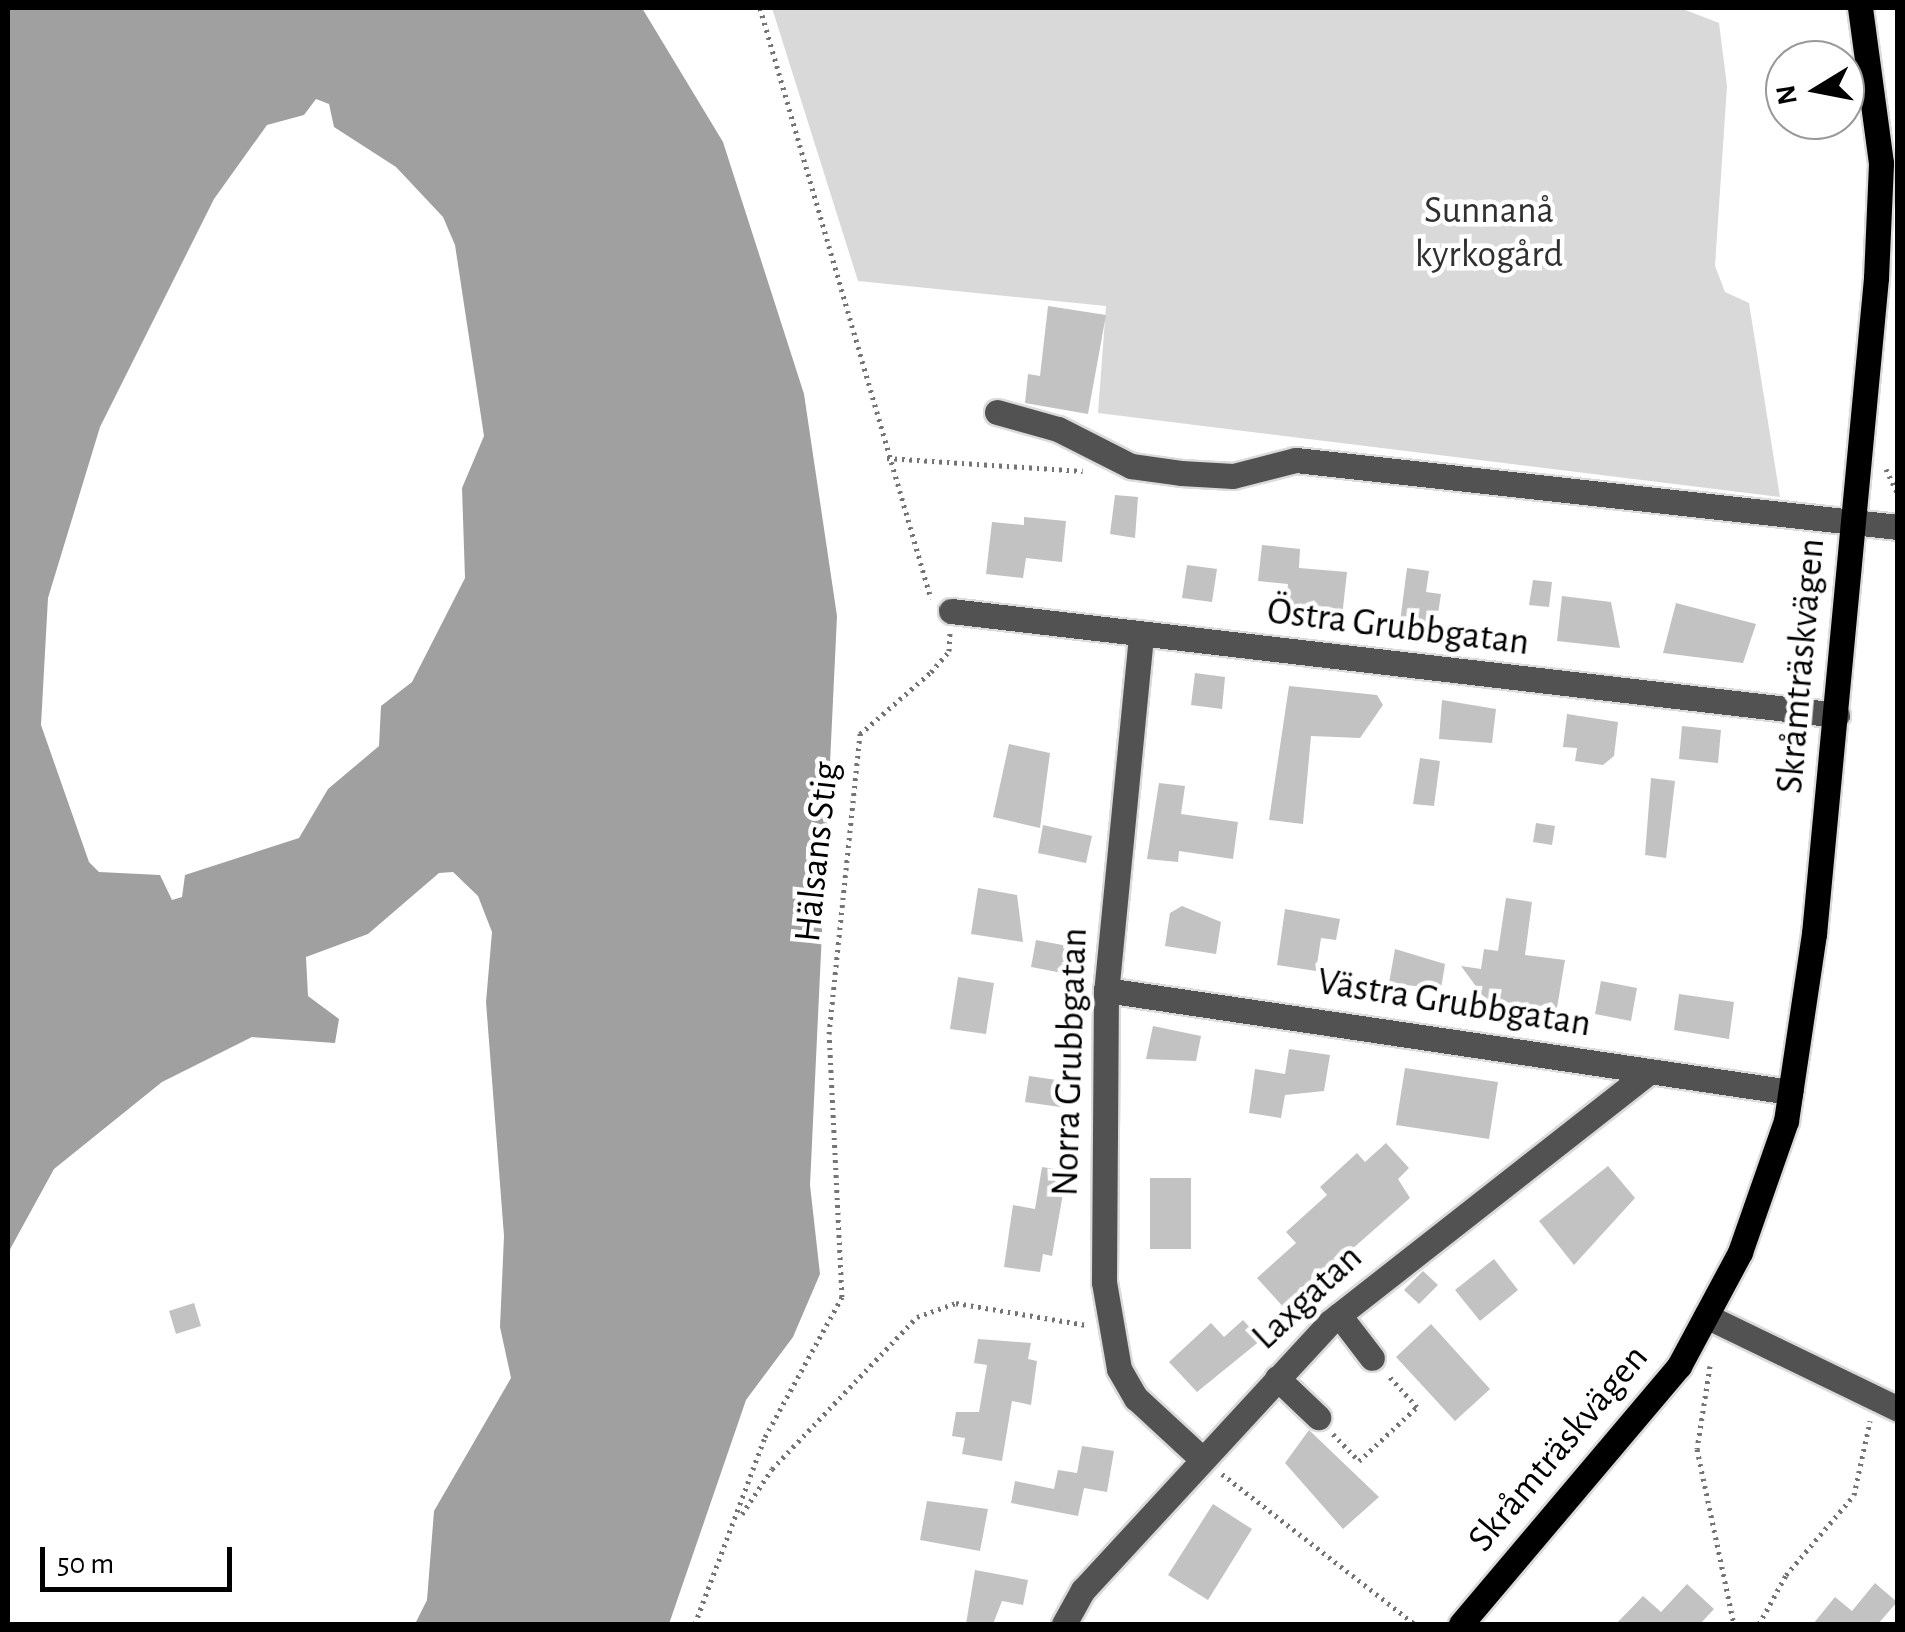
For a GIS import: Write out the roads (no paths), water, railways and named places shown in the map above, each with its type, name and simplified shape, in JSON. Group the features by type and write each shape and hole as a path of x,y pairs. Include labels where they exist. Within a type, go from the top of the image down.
{"main road":[{"name":"Skråmträskvägen","path":"1461,1624 1717,1321 1790,1092 1837,716 1881,163 1860,8"}],"street":[{"path":"997,412 1058,429 1131,466 1233,476 1296,460 1898,526"},
{"name":"Östra Grubbgatan","path":"951,611 1837,716"},
{"name":"Norra Grubbgatan","path":"1141,636 1106,990 1109,1321 1136,1398 1200,1457"},
{"name":"Västra Grubbgatan","path":"1106,990 1790,1092"},
{"name":"Laxgatan","path":"1064,1624 1200,1457 1339,1315 1649,1072"},
{"path":"1339,1315 1372,1358"},
{"path":"1717,1321 1886,1405"},
{"path":"1277,1378 1318,1418"}],"park label":[{"name":"Sunnanå kyrkogård","path":"1489,234"}]}
